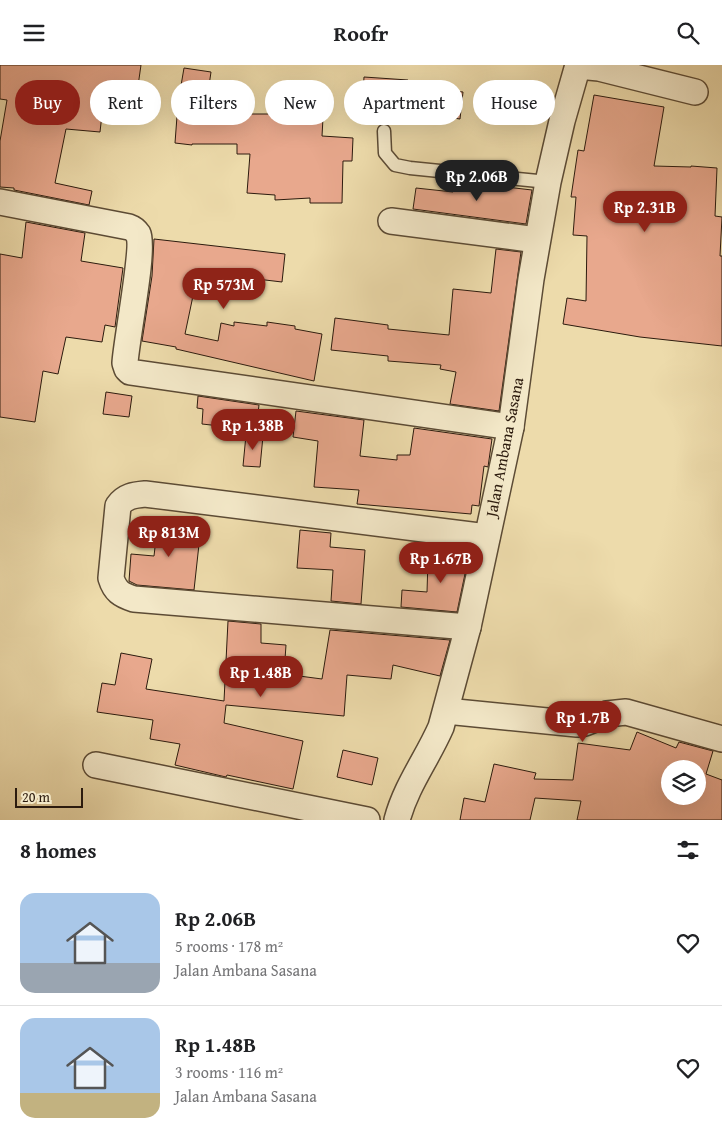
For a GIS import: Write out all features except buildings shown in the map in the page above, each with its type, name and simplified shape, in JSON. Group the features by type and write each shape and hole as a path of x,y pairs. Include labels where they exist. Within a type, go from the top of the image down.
{"street":[{"path":"578,65 599,68 695,92"},
{"name":"Jalan Ambana Sasana","path":"397,820 411,783 435,740 446,711 468,627 511,427 548,183 562,121 578,65"},
{"path":"0,202 129,227 138,234 140,240 139,259 124,363 130,372 511,427"},
{"path":"391,221 538,240"},
{"path":"468,627 134,599 124,596 118,593 111,578 118,506 125,498 145,494 487,537"},
{"path":"446,711 577,724 585,723 607,714 626,712 722,739"},
{"path":"96,765 367,820"}],"lane":[{"path":"384,131 385,153 395,165 548,183"}]}
